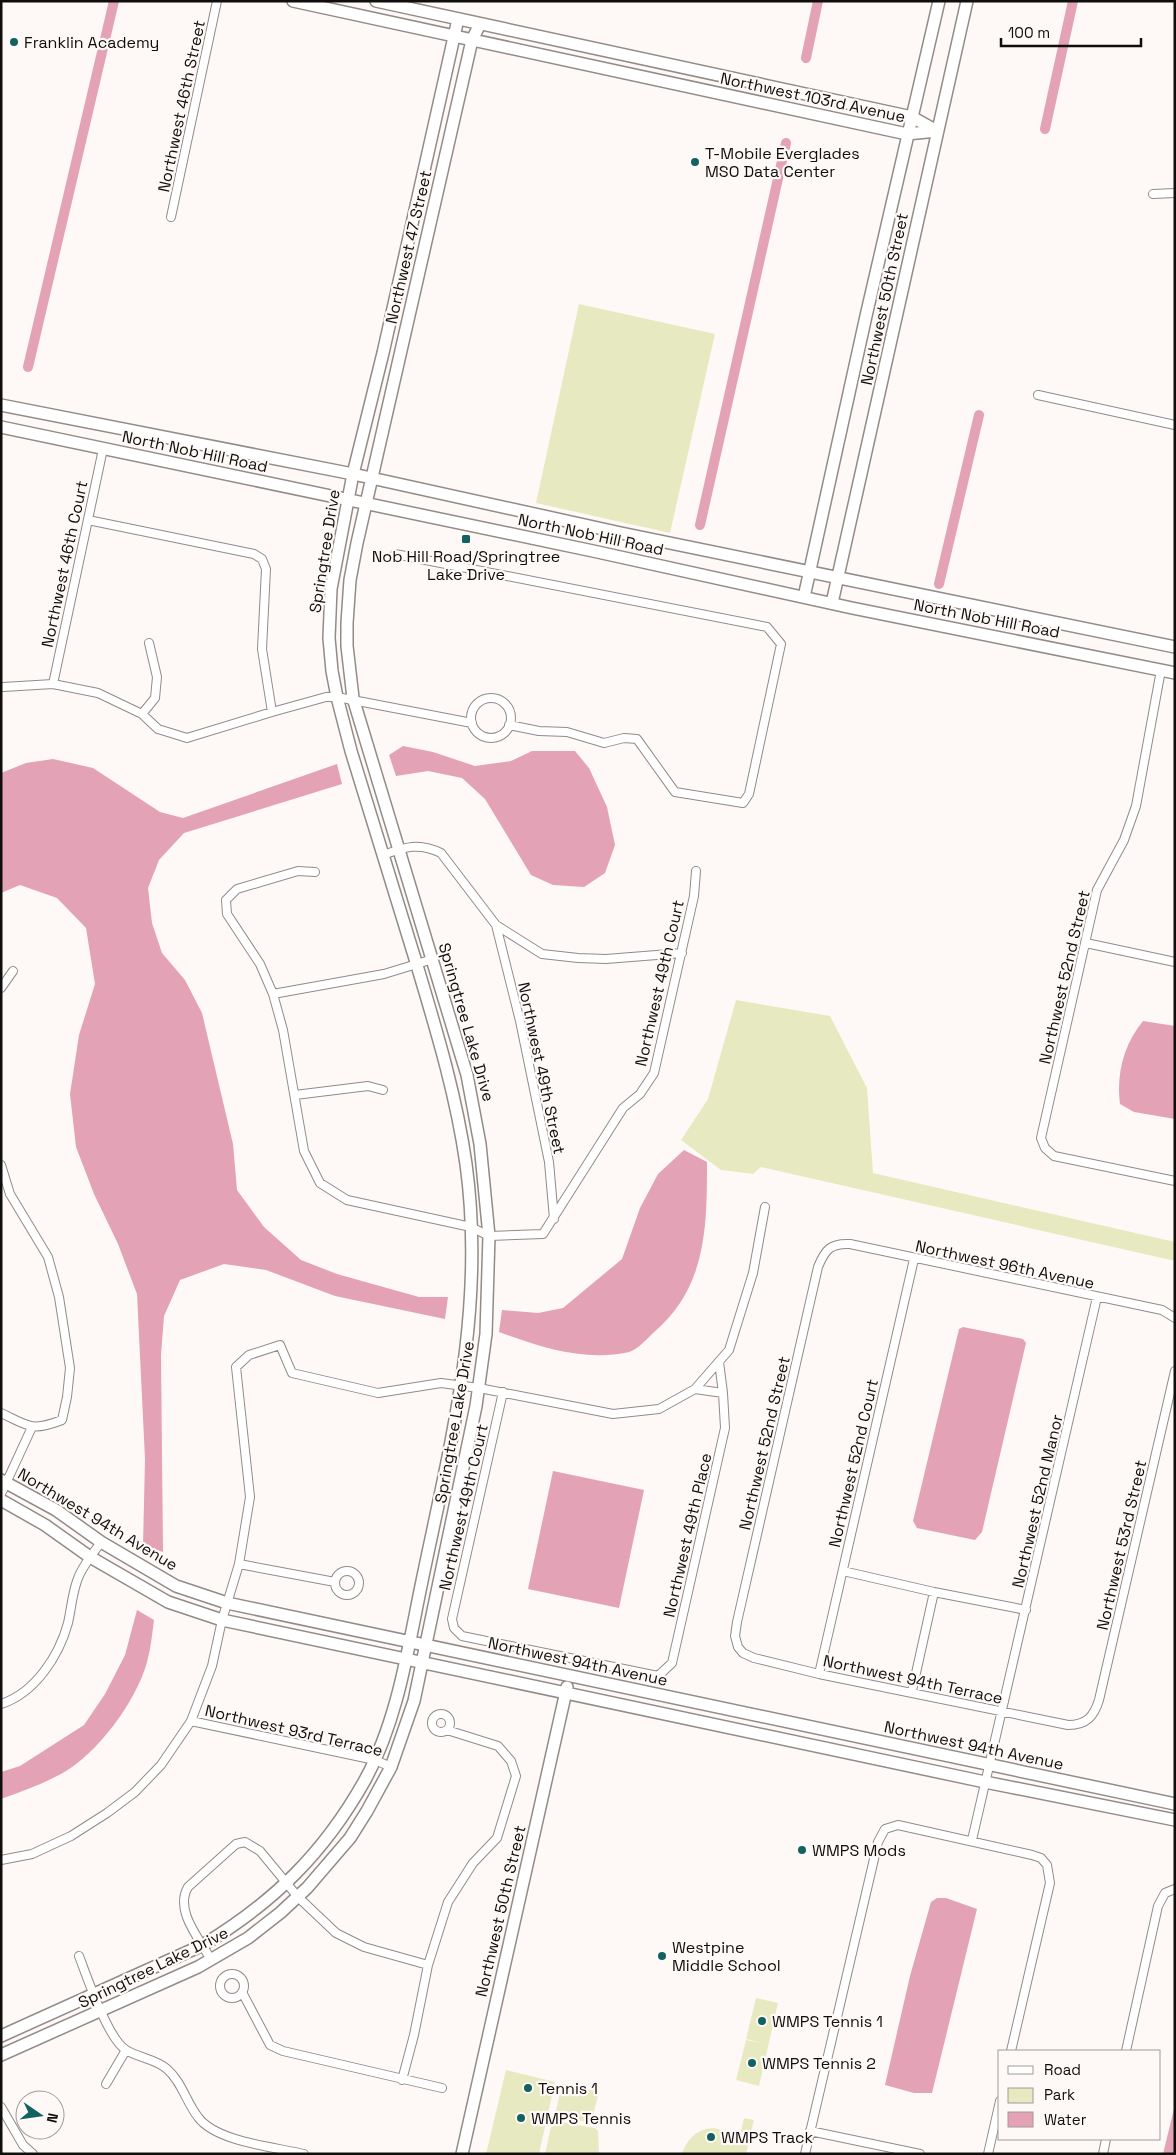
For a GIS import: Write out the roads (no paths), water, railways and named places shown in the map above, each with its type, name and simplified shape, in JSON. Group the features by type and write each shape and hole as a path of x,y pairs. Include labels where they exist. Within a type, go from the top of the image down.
{"street":[{"name":"Northwest 46th Street","path":"171,217 217,1"},
{"name":"Northwest 103rd Avenue","path":"293,1 907,134 937,132"},
{"name":"Northwest 103rd Avenue","path":"376,1 912,117 937,132"},
{"name":"Northwest 50th Street","path":"804,597 907,134 939,1"},
{"name":"Northwest 50th Street","path":"832,603 967,1"},
{"name":"Northwest 47 Street","path":"353,474 383,353 458,19"},
{"name":"Northwest 47 Street","path":"372,479 472,40 480,24"},
{"path":"424,171 441,175"},
{"path":"1153,194 1175,192"},
{"path":"383,353 400,357"},
{"path":"1038,395 1175,425"},
{"name":"North Nob Hill Road","path":"1,405 353,474 621,533 810,570 837,578 1175,647"},
{"name":"North Nob Hill Road","path":"1,427 832,603 1175,673"},
{"name":"Northwest 46th Court","path":"53,684 102,449"},
{"name":"Springtree Drive","path":"351,751 337,696 330,646 330,606 336,556 353,474"},
{"name":"Springtree Lake Drive","path":"1,2055 211,1960 264,1926 298,1897 334,1859 350,1838 391,1767 411,1709 422,1663 479,1388 488,1299 489,1236 485,1176 471,1092 433,959 353,698 347,646 347,602 356,543 372,479"},
{"path":"88,520 254,554 262,559 266,569 262,648 272,712"},
{"path":"395,554 767,627 781,644 750,794 743,803 675,792 637,739 624,738 604,743 567,732 510,725"},
{"path":"142,714 155,698 157,677 149,643"},
{"name":"Northwest 52nd Street","path":"1161,670 1136,806 1124,840 1097,890 1041,1138 1045,1148 1054,1156 1175,1181"},
{"path":"4,687 53,684 98,693 142,714 158,729 187,738 272,712 337,696 472,722"},
{"path":"493,698 499,700 508,708 511,715 510,725 500,736 487,738 476,732 472,722 472,713 475,706 486,699 493,698"},
{"name":"Springtree Lake Drive","path":"1,2036 203,1945 234,1926 287,1884 333,1830 350,1805 375,1760 390,1722 409,1642 462,1385 470,1315 471,1227 466,1165 456,1103 445,1057 351,751"},
{"path":"383,856 413,846 428,847 441,853 496,924 542,954 606,959 682,953"},
{"path":"315,872 298,871 237,889 226,900 227,914 260,964 273,994 295,1095 304,1151 320,1183 347,1200 471,1227"},
{"name":"Northwest 49th Court","path":"471,1227 489,1236 543,1234 623,1108 640,1094 654,1073 694,896 696,871"},
{"name":"Northwest 49th Street","path":"496,924 520,1021 549,1162 554,1219"},
{"path":"1086,943 1175,962"},
{"path":"273,994 384,974 433,959"},
{"path":"1,988 13,971"},
{"path":"295,1095 368,1086 383,1090"},
{"path":"1,1165 10,1194 48,1257 59,1297 70,1368 62,1420 44,1428 32,1427 1,1413"},
{"path":"1,1860 32,1854 71,1836 107,1813 135,1792 161,1765 191,1720 212,1666 222,1620 239,1564 250,1497 236,1367 249,1355 280,1345 292,1373 378,1393 441,1383 503,1392 613,1414 659,1409 695,1389 729,1350 753,1273 765,1207"},
{"name":"Northwest 96th Avenue","path":"829,1248 840,1244 850,1244 1162,1310 1175,1318"},
{"name":"Northwest 52nd Street","path":"738,1647 735,1636 737,1622 818,1267 829,1248"},
{"name":"Northwest 52nd Court","path":"819,1674 914,1259"},
{"name":"Northwest 52nd Manor","path":"972,1840 1097,1296"},
{"name":"Northwest 49th Place","path":"658,1676 672,1663 725,1428 719,1362"},
{"name":"Northwest 53rd Street","path":"1087,1722 1095,1712 1099,1700 1175,1371"},
{"path":"695,1389 723,1393"},
{"name":"Northwest 49th Court","path":"503,1392 452,1619 454,1628 462,1636 658,1676"},
{"path":"1,1494 4,1481 32,1427"},
{"name":"Northwest 94th Avenue","path":"4,1481 56,1510 101,1542 176,1586 227,1603 1175,1804"},
{"name":"Northwest 94th Avenue","path":"1,1500 45,1525 90,1557 168,1602 222,1620 985,1782 1175,1820"},
{"path":"5,1703 32,1685 54,1658 67,1625 77,1580 101,1542"},
{"path":"239,1564 335,1582"},
{"path":"843,1570 934,1592 1026,1610"},
{"path":"912,1691 934,1592"},
{"name":"Northwest 94th Terrace","path":"738,1647 743,1654 754,1658 819,1674 912,1691 1068,1725 1087,1722"},
{"name":"Northwest 50th Street","path":"462,2154 570,1676"},
{"name":"Northwest 93rd Terrace","path":"191,1720 375,1760 391,1767"},
{"path":"402,2080 428,1964 448,1902 473,1863 497,1838 516,1776 511,1761 498,1746 447,1730"},
{"path":"805,2154 876,1852 884,1830 898,1825 972,1840 1032,1855 1041,1858 1048,1865 1050,1883 1011,2050"},
{"path":"211,1960 185,1912 184,1894 188,1887 236,1844 245,1842 260,1851 298,1897 336,1933 364,1947 428,1964"},
{"path":"1126,2050 1158,1906 1165,1893 1175,1890"},
{"path":"78,1956 113,2035 126,2050 166,2068 176,2078 198,2119 225,2136 304,2154"},
{"path":"242,1992 270,2045 283,2051 442,2088"},
{"path":"106,2084 126,2050"},
{"path":"1,2106 23,2145 33,2154"},
{"path":"988,2154 998,2110"},
{"path":"810,2131 920,2154"},
{"path":"1103,2154 1106,2140"}],"water":[{"path":"403,746 433,752 475,766 511,761 532,751 575,751 589,768 607,807 615,845 605,873 584,887 553,885 531,875 485,799 462,778 428,771 396,776 389,755"},
{"path":"53,759 93,768 160,812 183,818 337,764 342,784 184,833 159,860 148,888 152,923 162,953 185,980 202,1013 233,1144 237,1190 264,1227 301,1260 337,1274 419,1297 448,1297 445,1319 335,1296 266,1270 224,1264 180,1280 164,1316 161,1355 163,1552 143,1546 145,1459 137,1294 118,1244 94,1194 76,1147 70,1094 79,1035 95,984 86,928 57,898 20,885 1,893 1,773 26,763"},
{"path":"1143,1021 1175,1026 1175,1119 1134,1112 1120,1104 1119,1082 1126,1049"},
{"path":"684,1150 707,1162 706,1209 700,1255 694,1276 684,1296 671,1315 639,1347 629,1352 612,1355 579,1354 547,1348 499,1332 502,1310 538,1313 563,1308 622,1259 640,1208 658,1174"},
{"path":"963,1327 1023,1339 1026,1343 982,1532 975,1540 917,1528 913,1521 959,1329"},
{"path":"553,1471 644,1490 619,1608 528,1589"},
{"path":"137,1610 154,1620 150,1652 142,1677 114,1725 88,1754 75,1765 46,1781 1,1799 1,1772 20,1766 84,1725 105,1694 125,1655"},
{"path":"937,1898 946,1898 977,1909 932,2093 914,2093 885,2085 910,1976 931,1902"},
{"path":"1175,2106 1175,2154 1163,2154 1173,2113"}],"waterway":[{"path":"28,367 114,1"},
{"path":"806,58 818,1"},
{"path":"1045,129 1073,1"},
{"path":"700,525 786,143"},
{"path":"939,584 979,415"}],"place":[{"name":"Franklin Academy","path":"14,42"},
{"name":"T-Mobile Everglades MSO Data Center","path":"695,162"},
{"name":"Nob Hill Road/Springtree Lake Drive","path":"466,539"},
{"name":"WMPS Mods","path":"802,1850"},
{"name":"Westpine Middle School","path":"662,1956"},
{"name":"WMPS Tennis 1","path":"762,2021"},
{"name":"WMPS Tennis 2","path":"752,2063"},
{"name":"Tennis 1","path":"528,2088"},
{"name":"WMPS Tennis","path":"521,2118"},
{"name":"WMPS Track","path":"711,2137"}]}
